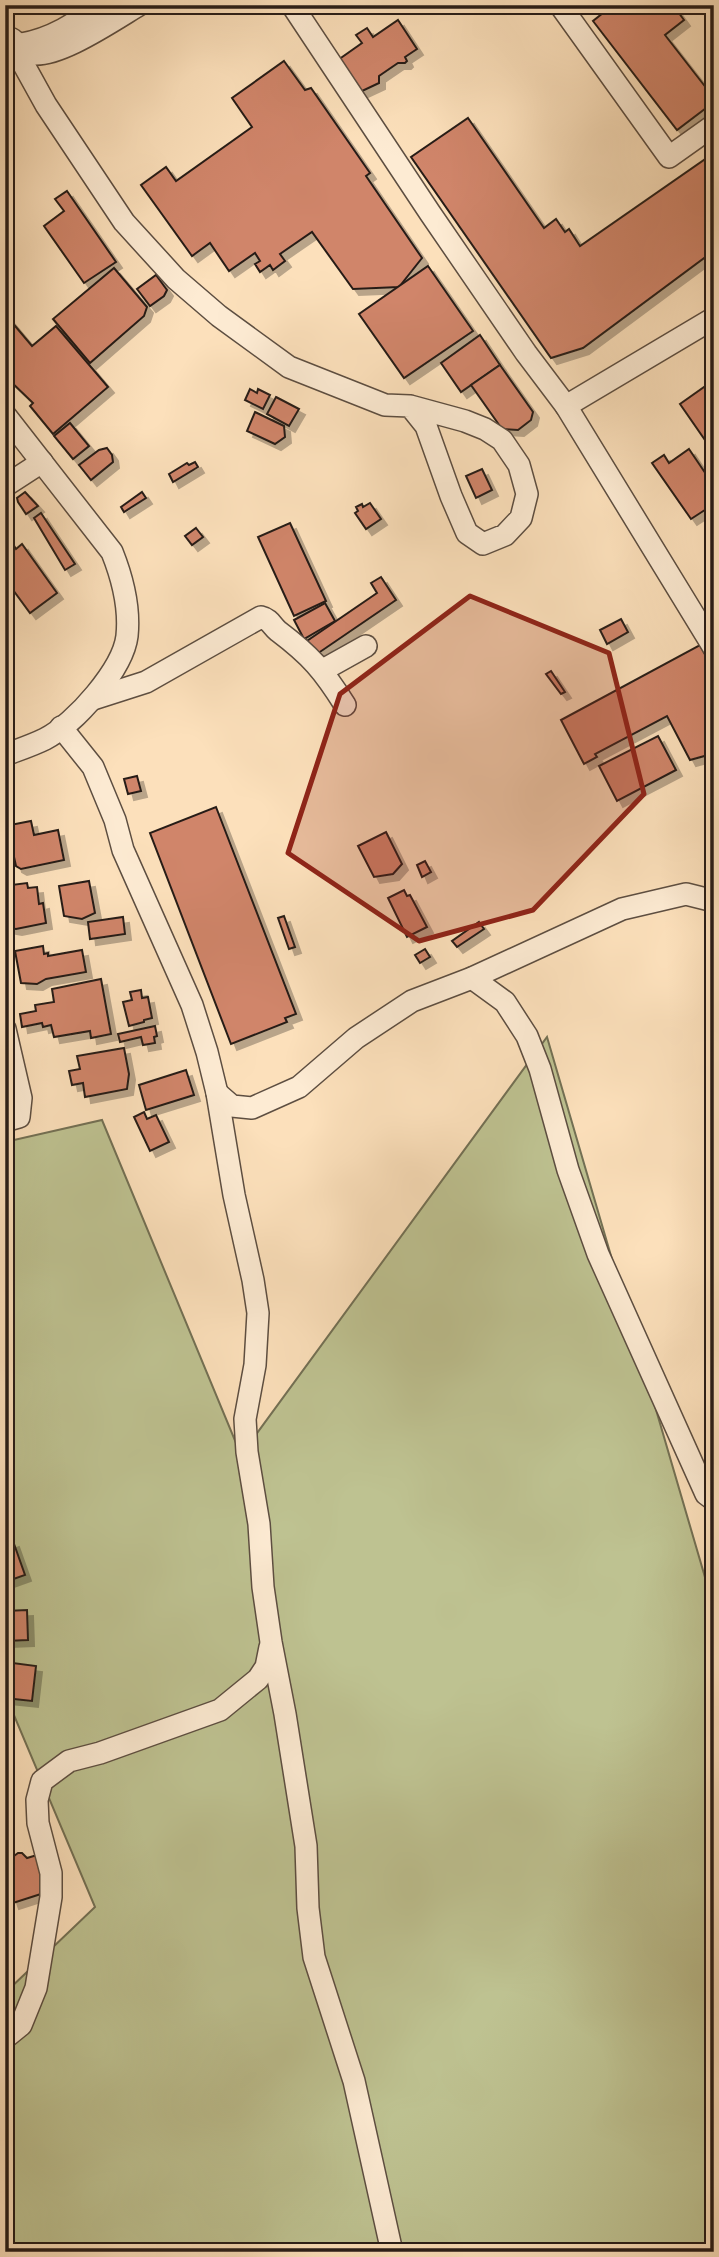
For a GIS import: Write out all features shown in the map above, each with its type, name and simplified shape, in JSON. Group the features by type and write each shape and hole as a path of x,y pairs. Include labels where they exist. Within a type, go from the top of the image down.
{"street":[{"path":"11,39 43,40 68,28 101,5"},
{"path":"11,39 29,52 44,55 68,47 139,5"},
{"path":"292,5 430,213 526,353 566,406 714,648"},
{"path":"560,5 669,157 714,125"},
{"path":"11,39 46,105 124,222 176,279 219,316 289,367 386,405 410,406 465,421 502,440 519,466 527,494 521,518 505,535 483,544 467,533 450,496 426,426 410,406"},
{"path":"566,406 714,318"},
{"path":"5,415 112,552 121,574 127,637 113,670 93,699 46,738 5,755"},
{"path":"5,486 43,462"},
{"path":"93,699 146,682 261,617 267,618 275,629 295,642 323,670 345,705"},
{"path":"323,670 366,646"},
{"path":"61,727 93,767 115,820 123,850 192,1005 217,1093 258,1313 255,1365 245,1419 247,1452 259,1524 263,1587 271,1642 306,1846 308,1908 314,1957 354,2081 391,2252"},
{"path":"217,1093 232,1106 252,1108 299,1087 356,1038 412,1001 472,978 622,909 686,894 714,901"},
{"path":"472,978 505,1002 527,1035 540,1069 568,1170 598,1254 706,1494 714,1500"},
{"path":"5,1029 20,1098 19,1117 5,1121"},
{"path":"5,2038 21,2025 36,1988 51,1897 51,1873 38,1823 37,1800 42,1781 69,1761 113,1749 220,1710 258,1679 266,1667 271,1642"}],"highlighted area":[{"path":"470,596 609,653 644,794 533,910 419,941 288,853 340,694"}],"green space":[{"path":"547,1037 714,1608 714,2252 5,2252 5,1993 95,1907 5,1694 5,1142 102,1120 241,1455"}],"building":[{"path":"613,5 673,5 684,20 665,35 714,98 714,102 677,130 593,21"},
{"path":"398,20 417,49 405,57 405,63 398,63 379,76 379,83 360,92 338,60 362,43 356,35 367,28 373,37"},
{"path":"284,61 305,90 311,88 370,173 366,176 422,258 399,287 353,289 312,232 280,254 285,261 273,270 270,265 260,272 255,264 260,261 255,253 229,271 210,243 192,256 141,185 166,167 176,181 252,127 232,98"},
{"path":"468,118 544,228 556,219 565,232 569,229 580,246 714,153 714,257 711,253 583,348 551,358 411,157"},
{"path":"67,191 116,262 84,283 44,226 64,211 55,199"},
{"path":"428,266 473,331 404,378 359,314"},
{"path":"114,268 147,307 144,316 90,363 53,319"},
{"path":"156,275 167,290 164,296 150,306 137,289"},
{"path":"5,314 32,346 56,326 108,387 53,434 30,406 33,403 5,376"},
{"path":"480,335 500,365 461,392 441,363"},
{"path":"500,365 533,412 531,420 518,430 502,429 471,385"},
{"path":"714,380 714,453 680,404"},
{"path":"250,389 257,393 258,389 270,395 263,409 245,400"},
{"path":"276,397 299,409 289,426 267,414"},
{"path":"255,412 284,426 285,437 275,444 247,431"},
{"path":"70,423 89,446 73,459 54,436"},
{"path":"107,448 113,462 91,480 79,465 99,450"},
{"path":"689,449 714,486 706,492 714,504 691,519 652,463 664,455 669,463"},
{"path":"195,462 198,467 173,482 169,474 187,463 189,465"},
{"path":"482,469 492,490 476,498 466,476"},
{"path":"25,492 38,506 26,514 17,498"},
{"path":"142,492 146,498 124,512 121,507"},
{"path":"370,503 381,519 366,529 355,513 358,511 356,507"},
{"path":"41,513 75,564 65,570 34,518"},
{"path":"290,523 326,601 294,616 258,537"},
{"path":"196,528 203,537 192,545 185,536"},
{"path":"13,544 16,549 22,544 57,593 30,613 5,579 5,550"},
{"path":"381,577 396,600 314,656 304,643 377,593 371,583"},
{"path":"325,603 335,621 304,639 294,620"},
{"path":"621,619 628,632 607,644 600,630"},
{"path":"700,645 714,671 714,751 690,760 667,716 595,754 597,757 584,764 561,720"},
{"path":"551,671 565,692 561,694 546,674"},
{"path":"658,736 676,770 617,801 599,766"},
{"path":"137,776 141,791 128,794 124,779"},
{"path":"216,807 296,1014 285,1018 287,1022 231,1044 150,833"},
{"path":"31,821 34,835 58,830 64,860 21,869 16,866 14,857 5,859 5,826"},
{"path":"386,832 402,864 393,874 374,877 358,846"},
{"path":"425,861 431,872 422,877 417,865"},
{"path":"89,881 95,913 82,919 64,916 59,886"},
{"path":"27,883 28,888 37,887 39,904 43,903 46,923 10,928 5,894 12,893 11,885"},
{"path":"404,890 407,896 410,895 427,927 407,937 388,898"},
{"path":"284,916 295,947 289,949 278,918"},
{"path":"123,917 125,934 90,939 88,922"},
{"path":"479,922 484,929 457,947 452,941"},
{"path":"43,946 44,954 48,953 48,956 82,950 86,972 46,979 37,984 21,983 15,951"},
{"path":"425,949 430,957 420,963 415,955"},
{"path":"101,979 111,1034 91,1038 90,1031 54,1037 51,1025 43,1027 42,1023 22,1027 20,1014 36,1011 35,1005 54,1002 52,989"},
{"path":"141,990 142,998 148,997 152,1018 129,1026 123,1002 132,1000 130,992"},
{"path":"155,1026 155,1043 143,1045 141,1037 120,1042 118,1034"},
{"path":"124,1048 129,1074 127,1089 85,1097 83,1083 72,1085 69,1071 80,1069 77,1056"},
{"path":"186,1070 194,1095 146,1110 139,1085"},
{"path":"144,1112 147,1119 156,1115 169,1142 150,1151 134,1117"},
{"path":"13,1541 25,1575 5,1582 5,1544"},
{"path":"27,1610 28,1640 5,1641 5,1611"},
{"path":"5,1662 36,1666 32,1701 5,1698"},
{"path":"18,1853 27,1858 37,1855 47,1892 13,1903 5,1879 5,1867 12,1865 10,1859"}]}
